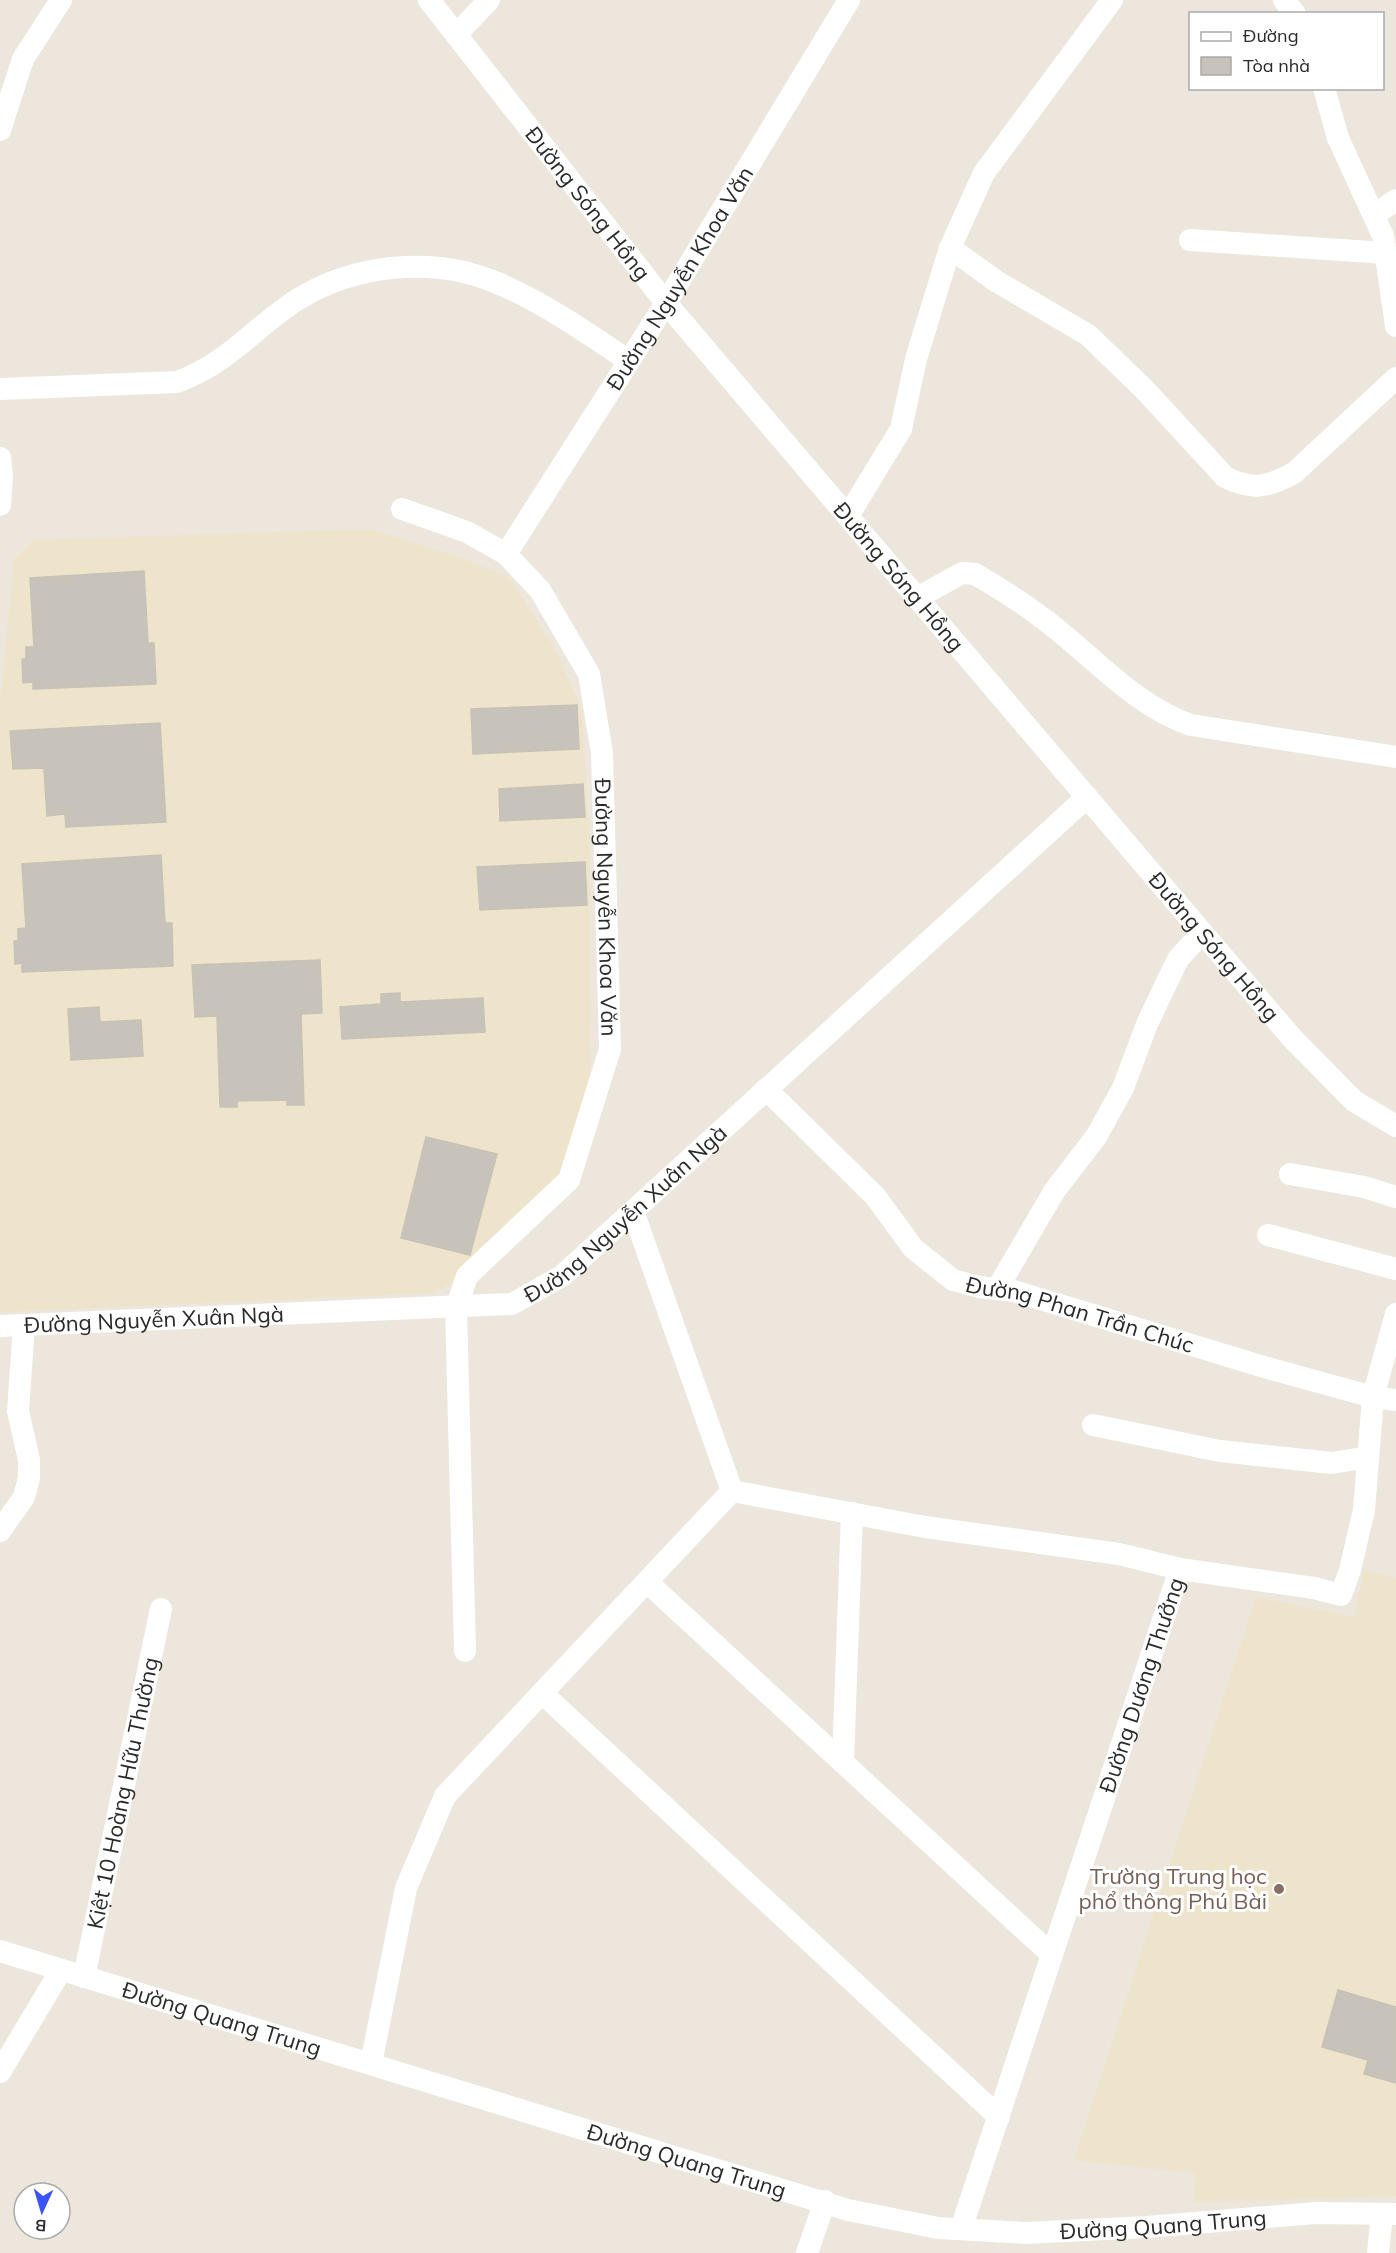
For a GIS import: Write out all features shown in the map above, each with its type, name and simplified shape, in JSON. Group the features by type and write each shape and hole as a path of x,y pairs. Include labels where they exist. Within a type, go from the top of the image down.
{"street":[{"path":"0,130 23,59 61,0"},
{"name":"Đường Sóng Hồng","path":"429,0 666,303 1292,1038 1354,1101 1396,1126"},
{"path":"456,35 489,0"},
{"name":"Đường Nguyễn Khoa Văn","path":"506,554 666,303 849,0"},
{"path":"848,516 901,429 916,359 950,248 984,173 1112,0"},
{"path":"1325,90 1338,138 1383,236 1396,326"},
{"path":"1374,215 1396,200"},
{"path":"1190,240 1386,253"},
{"path":"950,248 996,281 1088,335 1137,381 1225,477 1242,485 1274,484 1294,473 1396,378"},
{"path":"0,389 177,382 203,372 296,301 328,283 387,267 420,267 492,280 559,315 629,361"},
{"path":"0,458 2,475 0,505"},
{"name":"Đường Nguyễn Khoa Văn","path":"402,509 467,532 506,554 540,590 589,674 602,753 610,1049 568,1180 467,1276 456,1309 465,1650"},
{"path":"917,598 962,573 975,574 1046,620 1120,682 1172,719 1191,725 1396,757"},
{"name":"Đường Nguyễn Xuân Ngà","path":"0,1326 456,1309 512,1304 562,1276 1087,797"},
{"path":"997,1289 1054,1190 1096,1137 1123,1088 1147,1024 1179,959 1202,933"},
{"name":"Đường Phan Trần Chúc","path":"766,1089 875,1196 913,1248 953,1280 1014,1291 1373,1397 1396,1400"},
{"path":"1290,1174 1364,1187 1396,1197"},
{"path":"633,1211 732,1491"},
{"path":"1268,1236 1396,1269"},
{"name":"Đường Dương Thưởng","path":"961,2229 1180,1569 1314,1588 1341,1595 1350,1570 1364,1510 1373,1397 1396,1314"},
{"path":"0,1531 24,1497 29,1478 28,1460 18,1411 24,1325"},
{"path":"1093,1425 1220,1451 1332,1462 1368,1457"},
{"path":"732,1491 925,1527 1119,1554 1180,1569"},
{"path":"371,2064 406,1887 446,1796 732,1491"},
{"path":"843,1762 852,1513"},
{"path":"646,1582 1052,1955"},
{"name":"Kiệt 10 Hoàng Hữu Thường","path":"84,1977 161,1609"},
{"path":"542,1693 999,2117"},
{"name":"Đường Quang Trung","path":"0,1951 825,2201 882,2217 938,2228 1025,2233 1147,2227 1316,2213 1389,2214"},
{"path":"0,2072 61,1970"},
{"path":"807,2253 825,2201"},
{"path":"1378,2253 1389,2214"}],"shaded area":[{"path":"370,529 461,558 510,578 554,648 582,709 590,847 591,1089 562,1174 451,1283 432,1293 0,1312 0,704 14,559 33,540"},
{"name":"Trường Trung học phổ thông Phú Bài","path":"1364,1570 1396,1578 1396,2196 1194,2202 1195,2173 1074,2160 1256,1597 1354,1617"}],"building":[{"path":"144,571 148,643 154,643 156,684 33,689 33,682 23,683 22,659 26,659 26,647 34,647 30,578"},
{"path":"577,705 579,749 473,754 471,709"},
{"path":"160,723 166,822 66,827 65,814 47,816 44,768 13,769 10,731"},
{"path":"583,784 585,817 500,821 499,789"},
{"path":"161,855 165,923 172,923 173,966 22,972 22,963 15,964 14,941 18,941 18,929 26,928 22,864"},
{"path":"585,862 587,905 480,910 477,867"},
{"path":"320,960 322,1013 301,1014 304,1105 287,1105 287,1100 237,1101 237,1107 220,1107 217,1016 195,1017 192,965"},
{"path":"400,993 400,1002 483,998 485,1032 342,1039 340,1007 381,1004 381,994"},
{"path":"99,1007 100,1022 141,1020 143,1056 71,1060 68,1009"},
{"path":"426,1137 497,1154 470,1255 401,1238"},
{"path":"1338,1990 1396,2007 1396,2083 1364,2074 1368,2060 1322,2047"}],"place":[{"name":"Trường Trung học phổ thông Phú Bài","path":"1279,1889"}]}
